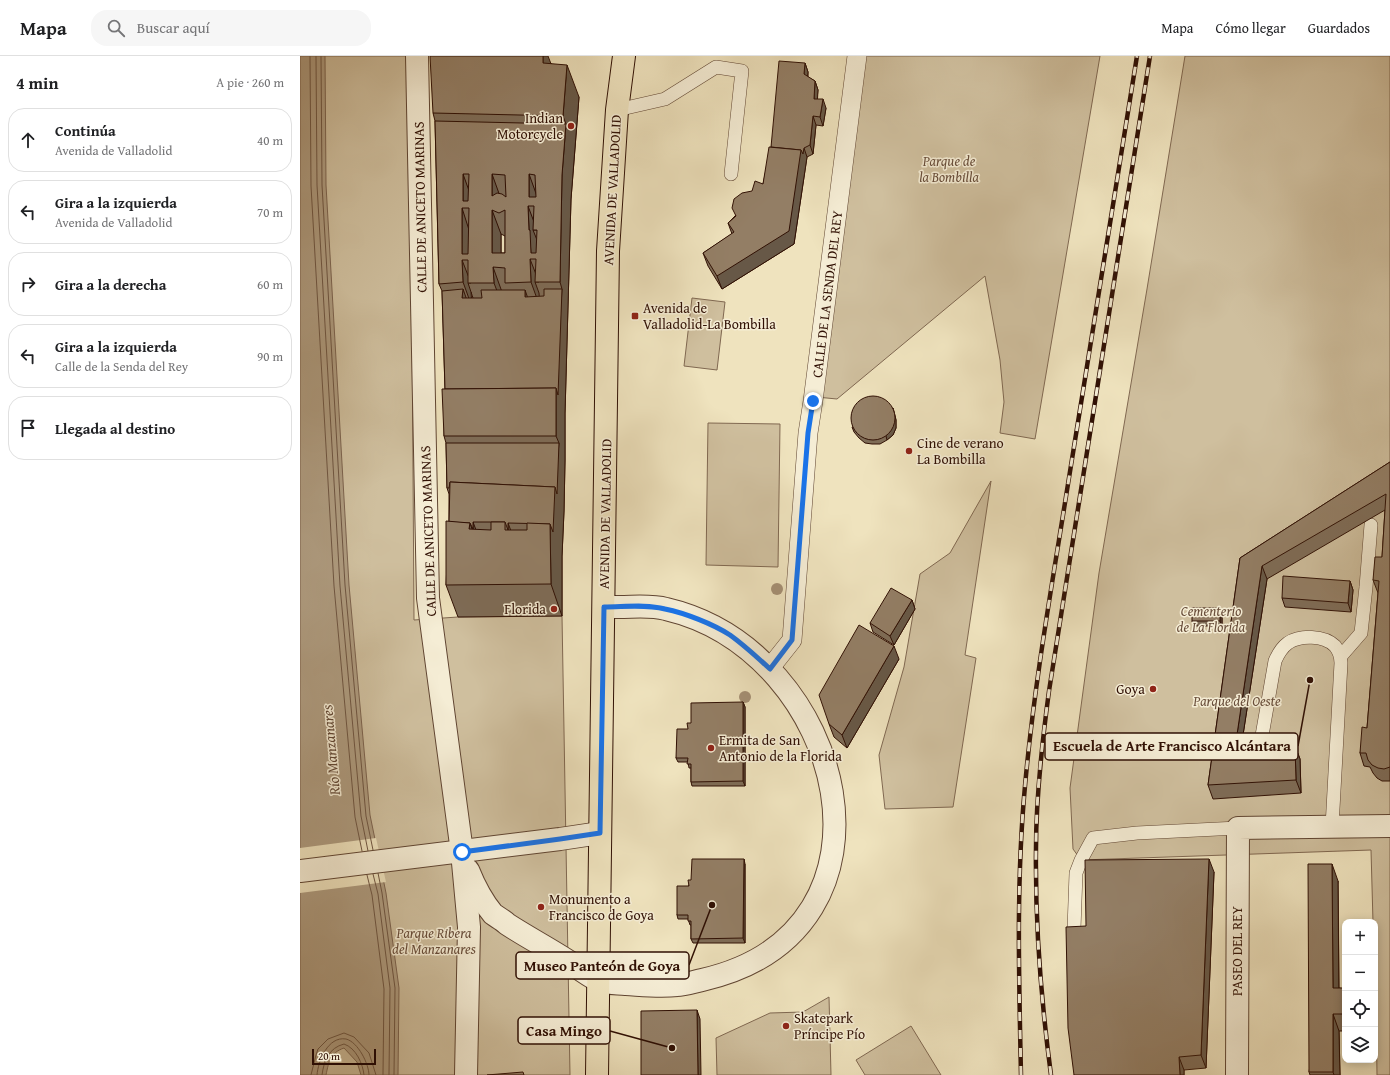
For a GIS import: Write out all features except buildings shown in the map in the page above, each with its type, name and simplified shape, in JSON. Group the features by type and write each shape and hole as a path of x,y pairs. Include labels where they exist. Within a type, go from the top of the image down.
{"main road":[{"name":"AVENIDA DE VALLADOLID","path":"597,1075 600,833 612,607 604,580 608,251 617,110 624,56"}],"street":[{"name":"CALLE DE ANICETO MARINAS","path":"417,56 428,598 462,852 469,927 466,1075"},
{"name":"CALLE DE LA SENDA DEL REY","path":"770,669 792,640 808,433 857,56"},
{"path":"462,852 475,888 494,914 523,935 598,980 656,986 679,985 713,978 740,969 775,949 789,936 799,925 818,896 825,882 831,864 835,832 835,812 828,775 820,749 811,728 790,694 770,669 749,650 729,635 686,615 659,608 612,607"},
{"path":"1238,828 1390,826"},
{"name":"PASEO DEL REY","path":"1237,1075 1238,828"},
{"path":"300,871 427,854 462,852 600,833"},
{"path":"469,927 477,917 494,914"}],"lane":[{"path":"617,110 665,99 716,67 742,71 730,174"},
{"path":"1341,656 1361,633 1371,525"},
{"path":"1260,747 1275,660 1280,650 1288,643 1298,639 1310,638 1323,640 1335,646 1341,656 1341,663 1332,827"},
{"path":"1074,929 1076,873 1093,838 1137,833 1238,828"}],"green space":[{"name":"Parque Ribera del Manzanares","path":"300,56 408,56 411,161 414,620 458,617 562,616 570,1075 300,1075"},
{"name":"Parque de la Bombilla","path":"849,56 1100,56 1035,439 1000,433 1004,402 1000,360 985,276 837,399 806,396"},
{"name":"Parque del Oeste","path":"1185,56 1390,56 1390,1075 1377,1075 1378,919 1373,919 1371,850 1081,860 1073,849 1070,788 1099,573"},
{"path":"692,298 725,302 717,370 684,366"},
{"path":"708,423 780,424 778,567 706,565"},
{"path":"991,481 965,655 976,658 953,807 885,809 879,755 904,667 920,574 950,553"},
{"name":"Skatepark Príncipe Pío","path":"829,997 831,1075 717,1075 716,1038 770,1013 803,1012"},
{"path":"911,1026 941,1075 865,1075 856,1060"}],"water":[{"name":"Río Manzanares","path":"300,56 325,56 326,185 349,585 370,815 386,893 399,988 398,1075 361,1075 357,1062 344,1048 336,1052 331,1058 326,1075 300,1075"}],"pier":[{"path":"376,838 386,882 300,893 300,848"}],"railway":[{"path":"1021,1075 1019,894 1022,822 1029,748 1038,673 1137,56"},
{"path":"1051,1075 1044,1019 1038,933 1036,828 1040,770 1049,691 1150,56"}],"place":[{"name":"Indian Motorcycle","path":"571,126"},
{"name":"Avenida de Valladolid-La Bombilla","path":"635,316"},
{"name":"Cine de verano La Bombilla","path":"909,451"},
{"name":"Florida","path":"554,609"},
{"name":"Escuela de Arte Francisco Alcántara","path":"1310,680"},
{"name":"Goya","path":"1153,689"},
{"name":"Ermita de San Antonio de la Florida","path":"711,748"},
{"name":"Museo Panteón de Goya","path":"712,905"},
{"name":"Monumento a Francisco de Goya","path":"541,907"},
{"name":"Skatepark Príncipe Pío","path":"786,1026"},
{"name":"Casa Mingo","path":"672,1048"}],"route":[{"path":"462,852 600,833 604,607 648,607 665,609 686,615 729,635 749,650 770,669 784,652 792,640 808,433 813,401"}],"park label":[{"name":"Cementerio de La Florida","path":"1211,620"}]}
